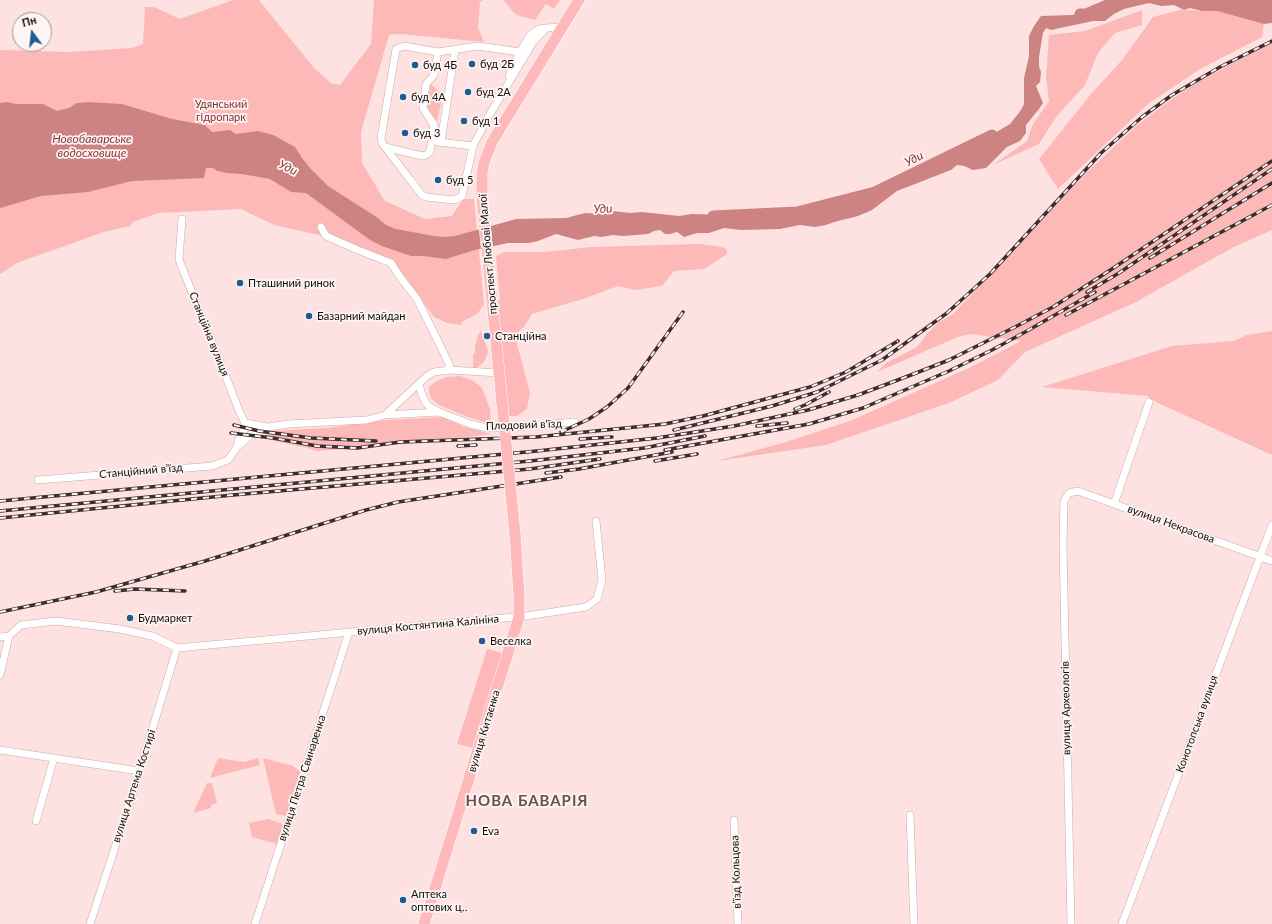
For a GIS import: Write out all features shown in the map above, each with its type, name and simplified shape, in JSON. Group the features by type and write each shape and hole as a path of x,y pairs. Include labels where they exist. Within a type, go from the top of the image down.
{"main road":[{"name":"проспект Любові Малої","path":"515,534 482,198 482,174 487,152 492,142 579,0"},
{"name":"вулиця Китаєнка","path":"424,924 519,617 515,534"}],"street":[{"path":"506,88 512,68 530,35 539,29 563,27"},
{"path":"520,52 478,46 438,52 404,46 396,49 381,138 385,147 422,195 426,197 454,200 462,196 473,146 487,119 533,42 546,28"},
{"path":"441,142 455,50"},
{"path":"385,147 422,156 426,156 430,152 434,126 423,108 426,84 434,75 438,52"},
{"path":"432,141 473,146"},
{"name":"Станційна вулиця","path":"182,219 179,260 245,423"},
{"path":"321,227 326,236 391,263 417,299 445,356 450,370"},
{"path":"385,416 434,372 450,370 499,373"},
{"name":"Плодовий в'їзд","path":"419,384 426,403 439,412 470,424 488,428 575,422"},
{"path":"1114,504 1149,402"},
{"path":"237,447 251,435 268,427 289,424 367,420 385,416 439,412"},
{"path":"237,447 238,441 245,428 245,423 268,427"},
{"name":"Станційний в’їзд","path":"38,480 212,466 228,460 237,447"},
{"name":"вулиця Некрасова","path":"1069,493 1078,491 1272,561"},
{"name":"вулиця Археологів","path":"1069,493 1064,501 1063,545 1071,924"},
{"name":"вулиця Костянтина Калініна","path":"177,648 519,617 586,607 597,599 602,580 596,521"},
{"name":"Конотопська вулиця","path":"1122,924 1259,556 1272,525"},
{"path":"0,637 9,636 22,625 56,621 120,629 152,636 177,648"},
{"name":"вулиця Петра Свинаренка","path":"255,924 349,632"},
{"path":"0,675 9,636"},
{"name":"вулиця Артема Костирі","path":"90,924 177,648"},
{"path":"0,750 139,771"},
{"path":"36,821 54,758"},
{"path":"910,815 914,924"},
{"name":"в’їзд Кольцова","path":"734,820 738,924"}],"green space":[{"name":"Удянський гідропарк","path":"233,0 259,0 314,68 331,83 340,85 371,44 374,0 483,0 480,2 478,27 484,42 400,34 389,35 361,132 362,163 385,201 425,219 452,216 463,199 474,199 484,304 478,313 462,322 461,325 447,323 434,317 392,260 323,236 274,225 241,209 158,213 133,222 130,226 104,232 17,263 0,274 0,50 12,50 12,52 69,52 131,48 143,44 145,7 154,7 180,19"},
{"path":"503,0 560,0 554,9 546,4 535,20 516,15"},
{"path":"1142,10 1142,25 1115,33 1098,53 1085,85 1056,117 1039,144 993,165 1027,141 1033,124 1049,101 1046,78 1049,35 1085,31"},
{"path":"1180,10 1217,11 1264,24 1262,37 1200,69 1148,104 1058,189 1039,159 1091,94 1122,60 1153,17"},
{"path":"1272,41 1272,206 1251,219 1272,208 1272,230 1234,247 1134,303 1025,352 998,380 949,403 826,445 717,461 786,442 850,421 969,368 1021,341 971,334 958,337 877,372 886,363 917,347 938,323 953,314 1083,176 1136,126 1169,101 1198,82"},
{"path":"431,84 443,95 437,121 426,108"},
{"path":"699,244 723,247 727,250 727,254 704,269 674,271 662,286 635,290 618,286 586,298 532,314 524,327 519,331 516,340 530,393 527,409 517,416 509,416 496,305 500,300 496,256 504,252 545,252 591,247"},
{"path":"481,331 488,351 487,356 483,363 476,368 473,368 473,355 475,352 478,335"},
{"path":"1272,331 1272,455 1158,403 1147,396 1042,387 1172,346 1233,341 1247,335"},
{"path":"460,376 472,380 482,388 490,409 491,424 465,416 439,405 431,398 429,387 435,382 446,377"},
{"path":"443,417 464,427 492,434 422,443 317,451 270,440 264,436 272,431 326,428 386,420"},
{"path":"487,649 502,653 473,748 457,744"},
{"path":"218,758 244,762 258,758 260,765 210,778"},
{"path":"263,758 293,766 300,771 286,816 276,814"},
{"path":"207,783 212,783 217,803 211,805 211,808 193,813"},
{"path":"268,819 283,824 277,844 252,837 249,823"}],"water":[{"name":"Новобаварське водосховище","path":"1117,0 1272,0 1272,23 1264,24 1217,11 1202,11 1190,8 1184,10 1174,5 1161,6 1149,3 1124,9 1105,21 1093,21 1051,30 1046,28 1043,33 1039,57 1041,72 1040,82 1036,86 1043,103 1026,125 1026,133 1020,141 1007,147 986,168 973,170 957,165 951,170 897,191 872,210 858,216 826,225 815,227 800,225 780,229 741,230 724,228 709,233 697,233 684,237 677,232 665,234 660,230 648,234 623,236 613,235 601,237 594,236 578,240 556,234 538,241 529,243 508,243 475,250 446,259 411,256 382,246 370,240 306,193 291,192 270,179 227,173 217,171 213,168 206,168 204,178 132,181 88,192 41,196 0,208 0,103 7,102 16,104 43,104 57,111 69,108 77,103 88,102 122,104 172,119 205,125 212,132 230,130 236,134 258,131 273,135 295,147 310,168 328,186 378,218 386,225 396,229 434,236 455,236 516,219 566,218 585,213 605,214 612,211 631,213 642,212 679,216 692,214 751,216 829,205 862,197 900,184 959,154 1010,124 1024,104 1024,78 1029,56 1029,36 1041,16 1072,15 1095,10"}],"waterway":[{"name":"Уди","path":"1080,14 1086,14 1119,0"},
{"name":"Уди","path":"713,216 797,212 875,192 992,135"}],"railway":[{"path":"674,430 772,406 817,392 882,360 947,313 990,274 1101,153 1142,117 1172,95 1220,67 1272,41"},
{"path":"0,501 537,451 657,438 734,426 808,410 858,395 949,360 1053,307 1272,161"},
{"path":"1087,292 1119,273 1272,169"},
{"path":"1150,258 1272,183"},
{"path":"1066,315 1272,205"},
{"path":"665,450 809,424 863,408 949,371 992,350 1095,292"},
{"path":"561,432 589,419 607,407 628,388 683,312"},
{"path":"231,433 273,438 317,446 357,448 400,442 536,437 665,424 703,416 810,387 846,372 898,341"},
{"path":"795,409 829,392"},
{"path":"757,426 787,423"},
{"path":"234,425 259,431 311,438 376,441"},
{"path":"0,511 530,461 644,448 705,436"},
{"path":"580,439 612,437"},
{"path":"458,446 476,445"},
{"path":"546,473 579,469 672,452"},
{"path":"655,461 697,454"},
{"path":"0,518 233,495 530,469 600,459"},
{"path":"0,612 96,592 205,561 366,510 398,502 561,477"},
{"path":"115,591 135,589 185,591"}],"place":[{"name":"буд 2Б","path":"472,64"},
{"name":"буд 4Б","path":"415,65"},
{"name":"буд 2А","path":"468,92"},
{"name":"буд 4А","path":"403,97"},
{"name":"буд 1","path":"464,121"},
{"name":"буд 3","path":"405,133"},
{"name":"буд 5","path":"438,180"},
{"name":"Пташиний ринок","path":"240,283"},
{"name":"Базарний майдан","path":"309,316"},
{"name":"Станційна","path":"487,336"},
{"name":"Будмаркет","path":"130,618"},
{"name":"Веселка","path":"482,641"},
{"name":"Eva","path":"474,831"},
{"name":"Аптека оптових ц‥","path":"403,900"}],"district":[{"name":"НОВА БАВАРІЯ","path":"527,801"}]}
